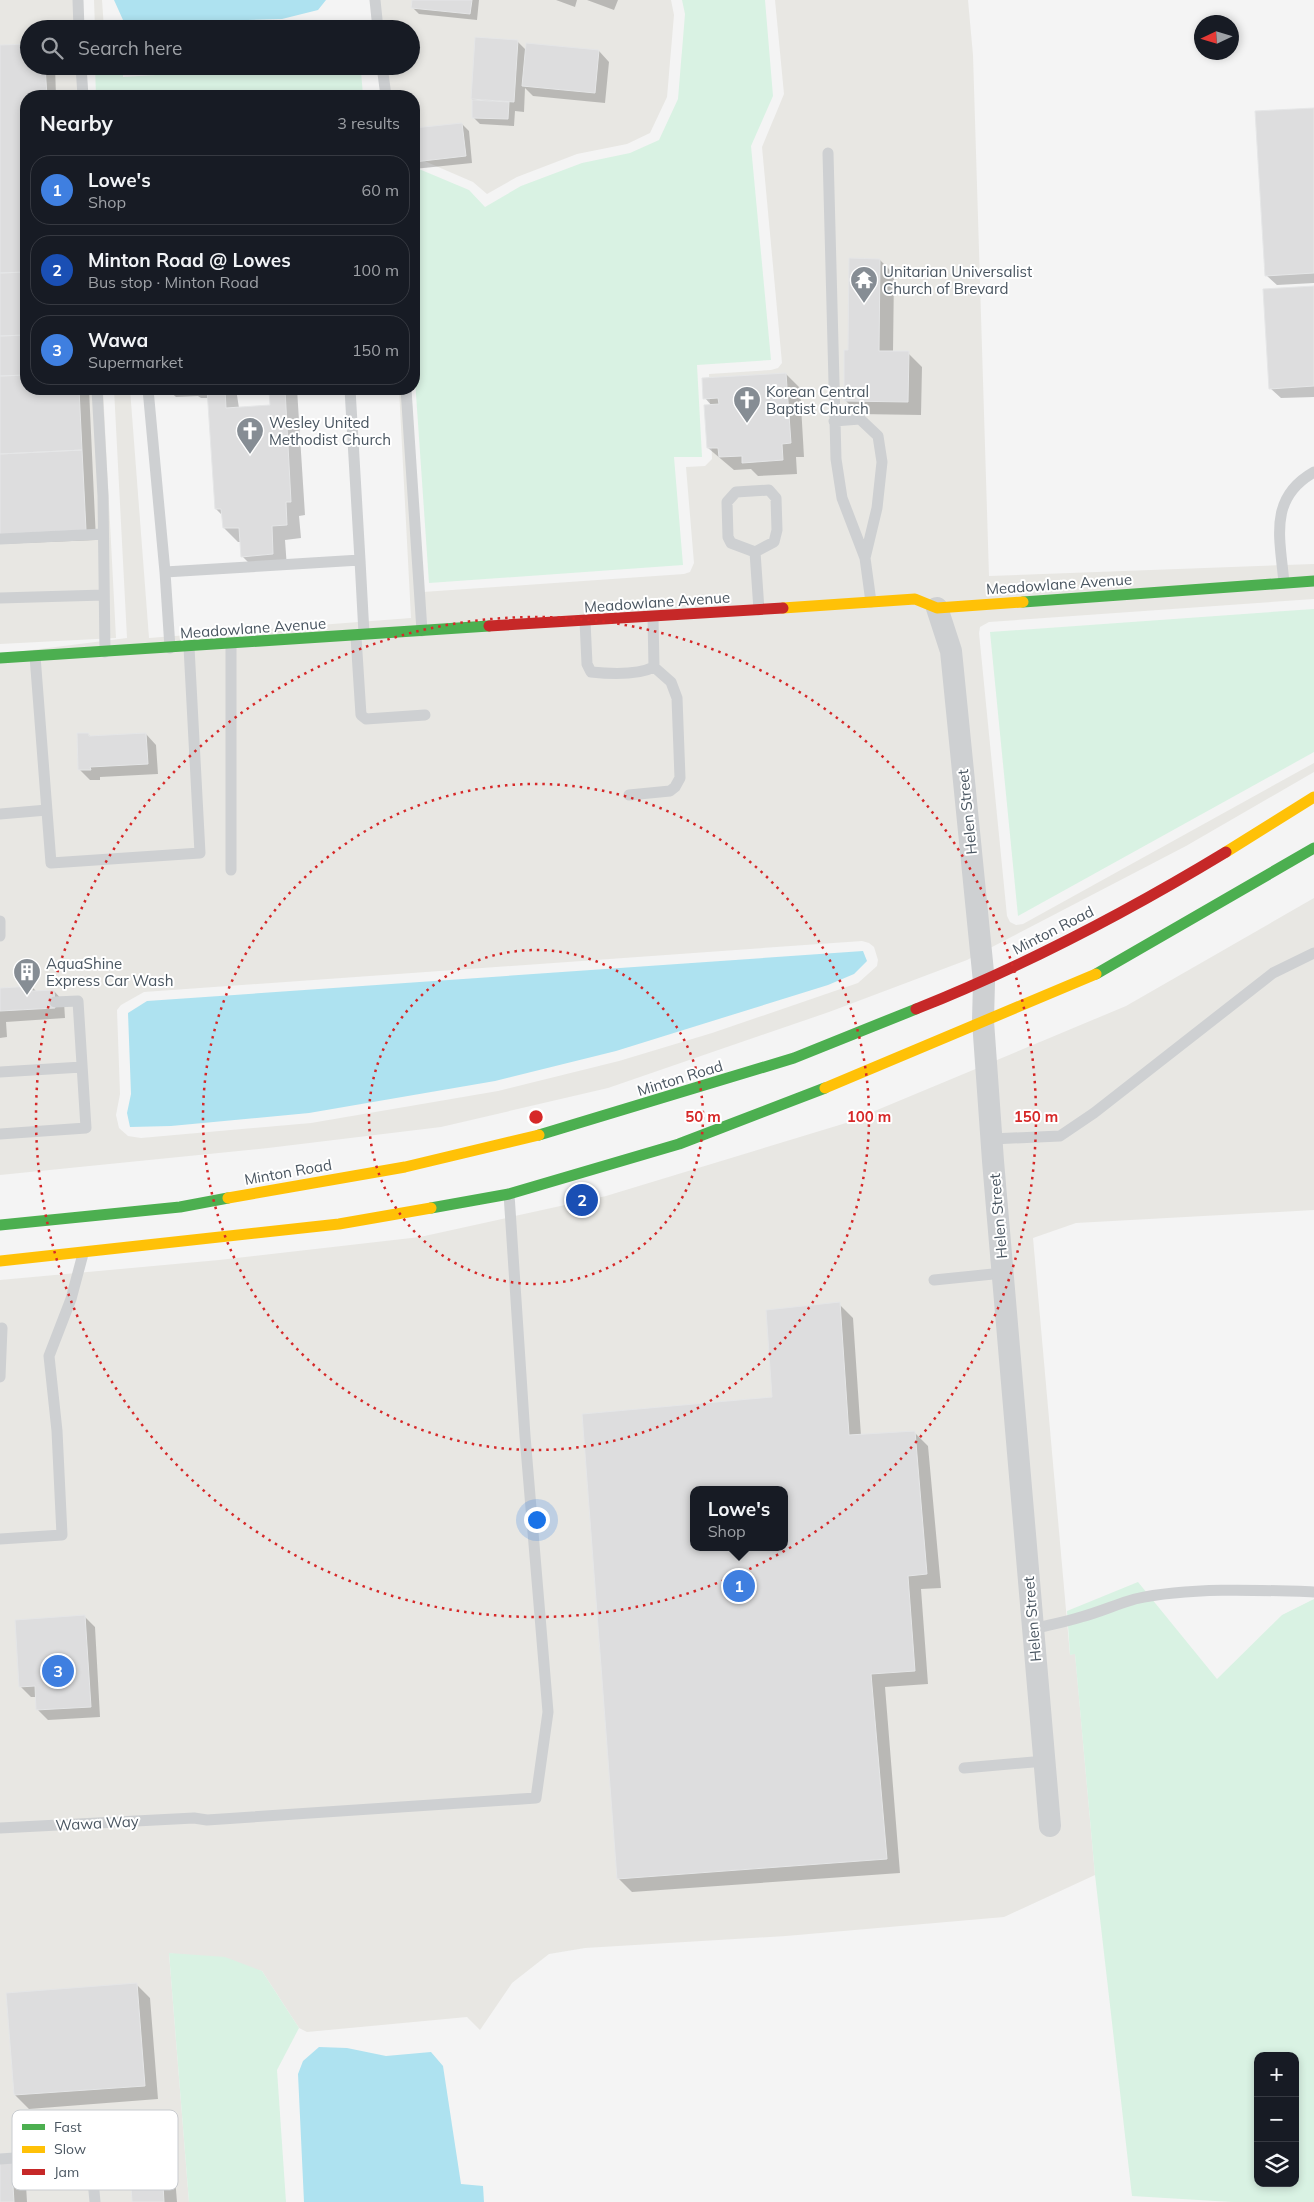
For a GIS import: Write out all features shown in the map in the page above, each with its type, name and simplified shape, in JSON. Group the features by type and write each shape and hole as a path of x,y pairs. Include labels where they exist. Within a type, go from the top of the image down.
{"main road":[{"name":"Meadowlane Avenue","path":"0,658 915,599 937,608 1314,581"},
{"name":"Minton Road","path":"0,1225 180,1207 405,1167 541,1135 794,1058 984,982 1123,912 1225,853 1314,796"},
{"path":"0,1261 83,1254 339,1224 510,1194 679,1144 828,1087 1098,973 1314,848"}],"street":[{"name":"Helen Street","path":"937,608 951,651 984,982 983,1022 992,1139 1050,1826"}],"lane":[{"path":"78,0 79,20"},
{"path":"375,0 377,20"},
{"path":"81,75 82,90"},
{"path":"383,75 385,90"},
{"path":"828,153 836,459 842,498 864,558 871,602"},
{"path":"97,395 103,534 105,652"},
{"path":"149,395 170,648"},
{"path":"350,395 360,560 361,715 366,719 425,715"},
{"path":"406,395 422,632"},
{"path":"834,421 860,419 878,436 882,462 878,499 864,558"},
{"path":"1284,583 1278,521 1292,486 1314,472"},
{"path":"769,490 774,493 776,498 777,530 774,542 755,552 730,543 728,538 727,502 736,492 769,490"},
{"path":"0,539 103,534"},
{"path":"755,552 759,610"},
{"path":"165,572 360,560"},
{"path":"0,598 104,594"},
{"path":"629,795 670,791 675,788 680,778 677,698 671,682 654,667 653,617"},
{"path":"585,621 587,664 592,672 647,670 654,667"},
{"path":"231,644 231,870"},
{"path":"35,656 51,863 200,853 189,647"},
{"path":"0,814 47,810"},
{"path":"0,921 0,936"},
{"path":"992,1139 1060,1136 1094,1112 1273,973 1314,953"},
{"path":"0,1134 86,1128 78,1001 55,1002"},
{"path":"0,1072 82,1067"},
{"name":"Wawa Way","path":"0,1828 194,1818 207,1820 536,1798 548,1712 525,1436 510,1194"},
{"path":"0,1539 62,1535 57,1431 49,1356 71,1299 83,1254"},
{"path":"934,1280 1003,1273"},
{"path":"0,1377 2,1328"},
{"path":"1033,1629 1083,1617 1137,1598 1255,1590 1314,1592"},
{"path":"964,1768 1045,1761"}],"shaded area":[{"path":"0,0 82,0 83,20 20,20 20,75 86,75 87,90 20,90 20,395 103,395 116,638 0,644"},
{"path":"94,0 102,0 103,20 95,20"},
{"path":"378,0 671,0 674,15 667,97 650,133 627,144 577,154 517,177 487,194 473,182 420,160 420,90 384,90 383,75 420,75 420,20 379,20"},
{"path":"775,0 968,0 973,55 989,576 1314,564 1314,599 989,622 980,627 979,633 1007,916 1010,922 1016,925 1023,924 1314,763 1314,772 1186,846 967,960 829,1012 608,1088 441,1127 268,1148 0,1175 0,654 127,638 114,395 130,395 149,638 411,618 399,395 406,395 423,592 684,574 690,572 694,563 686,467 705,466 712,459 709,374 771,370 778,368 782,363 762,147 784,94","holes":["862,941 874,947 878,960 877,966 858,983 712,1033 619,1061 498,1091 311,1123 141,1138 128,1136 119,1128 116,1115 120,1094 117,1010 121,1005 144,992"]},
{"path":"1314,898 1314,1210 1076,1223 1033,1238 1070,1655 1075,1653 1095,1875 1004,1917 786,1936 585,1948 549,1954 512,1983 480,2030 467,2017 307,2032 299,2028 262,1971 169,1953 189,2202 0,2202 0,1280 219,1260 420,1237 606,1196 846,1123 1126,1006"}],"green space":[{"path":"682,0 765,0 773,96 751,146 771,360 697,365 702,457 674,457 683,565 429,583 416,395 420,395 420,169 469,190 485,207 521,186 582,163 630,153 659,140 678,99 685,14"},
{"path":"95,75 123,75 123,77 156,75 361,75 363,90 96,90"},
{"path":"1314,609 1314,752 1018,916 990,632"},
{"path":"1138,1582 1217,1679 1282,1615 1314,1599 1314,2202 1232,2202 1132,2196 1095,1875 1075,1654 1070,1655 1067,1611"},
{"path":"169,1953 225,1957 262,1971 299,2028 277,2070 286,2202 189,2202"}],"water":[{"path":"114,0 326,0 318,10 282,19 123,20"},
{"path":"863,951 867,961 854,974 828,985 616,1051 495,1081 309,1113 171,1126 130,1127 127,1113 131,1094 128,1013 147,1001"},
{"path":"319,2047 347,2048 386,2056 431,2052 443,2066 461,2184 483,2186 484,2202 304,2202 298,2074 303,2061"}],"building":[{"path":"412,0 472,0 470,14 411,8"},
{"path":"475,37 518,40 514,102 471,99"},
{"path":"526,43 599,50 595,93 522,86"},
{"path":"20,44 20,75 46,75 47,90 20,90 20,272 0,273 0,45"},
{"path":"472,100 509,102 508,119 472,118"},
{"path":"1314,108 1314,273 1265,276 1255,111"},
{"path":"462,123 466,156 420,161 420,127"},
{"name":"Unitarian Universalist Church of Brevard","path":"849,258 880,259 879,351 909,351 908,402 844,401 844,350 848,350"},
{"path":"20,272 20,335 0,336 0,273"},
{"path":"1314,286 1314,386 1269,389 1263,289"},
{"path":"20,335 20,375 0,376 0,336"},
{"name":"Korean Central Baptist Church","path":"786,373 791,443 782,444 783,460 742,463 742,456 719,457 718,448 707,448 704,405 719,404 718,398 703,399 702,378"},
{"path":"20,375 20,395 79,395 82,450 0,454 0,376"},
{"name":"Wesley United Methodist Church","path":"207,395 225,395 226,408 270,405 269,395 285,395 291,502 286,502 287,525 272,526 273,554 241,557 239,528 223,528 221,509 215,509"},
{"path":"82,450 86,530 0,534 0,454"},
{"path":"77,733 89,733 89,736 146,733 148,764 90,767 91,770 78,770"},
{"name":"AquaShine Express Car Wash","path":"32,986 32,991 54,990 55,1008 0,1011 0,988"},
{"path":"840,1302 849,1435 915,1431 927,1574 908,1576 915,1671 871,1674 887,1859 617,1879 582,1414 772,1397 766,1310"},
{"path":"85,1615 91,1707 36,1710 35,1686 19,1687 15,1620"},
{"path":"137,1983 145,2086 14,2095 6,1993"},
{"path":"11,2153 14,2202 0,2202 0,2154"},
{"path":"131,2190 163,2190 164,2202 132,2202"}],"traffic: fast":[{"path":"1023,602 1314,581"},
{"path":"0,658 489,626"},
{"path":"1096,974 1314,848"},
{"path":"539,1135 794,1058 916,1009"},
{"path":"431,1208 509,1194 679,1144 825,1088"},
{"path":"0,1225 180,1207 228,1198"}],"traffic: slow":[{"path":"783,608 915,599 937,608 1023,602"},
{"path":"1226,852 1314,797"},
{"path":"825,1088 1096,974"},
{"path":"228,1198 405,1167 539,1135"},
{"path":"0,1261 339,1224 431,1208"}],"traffic: jam":[{"path":"489,626 783,608"},
{"path":"916,1009 996,975 1074,937 1151,896 1226,852"}],"place":[{"name":"Unitarian Universalist Church of Brevard","path":"864,304"},
{"name":"Korean Central Baptist Church","path":"747,424"},
{"name":"Wesley United Methodist Church","path":"250,455"},
{"name":"AquaShine Express Car Wash","path":"27,996"},
{"name":"Minton Road @ Lowes","path":"582,1200"},
{"name":"Lowe's","path":"739,1586"},
{"name":"Wawa","path":"58,1671"}]}
